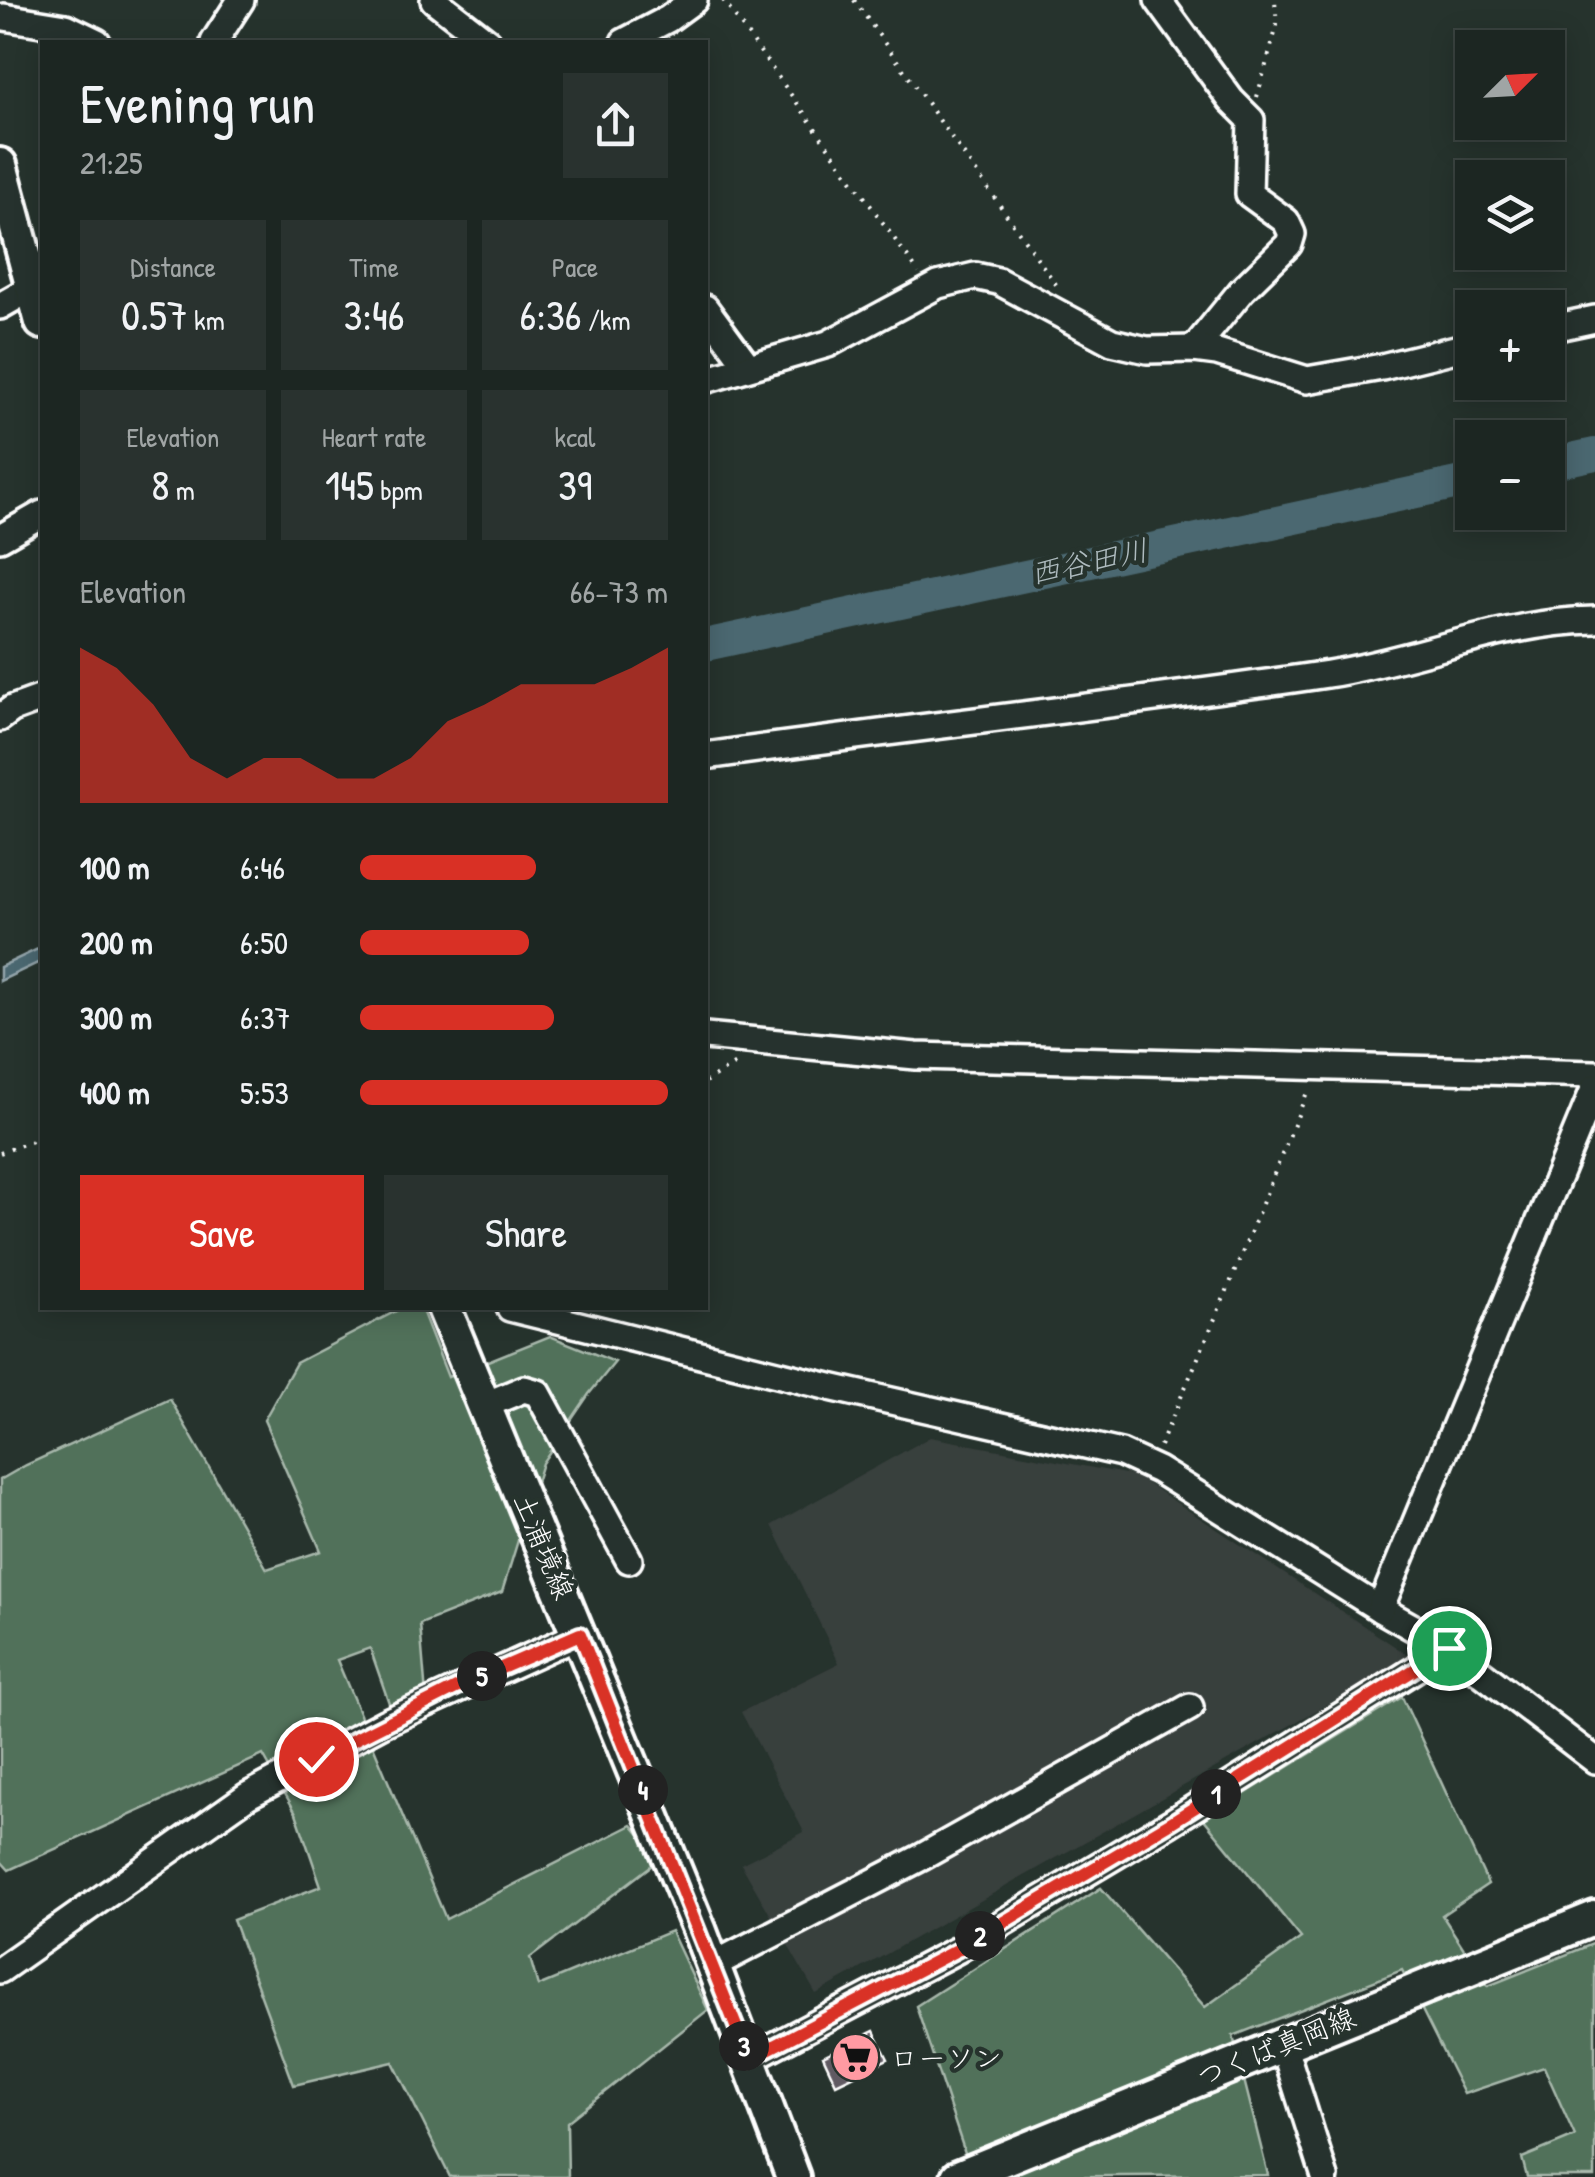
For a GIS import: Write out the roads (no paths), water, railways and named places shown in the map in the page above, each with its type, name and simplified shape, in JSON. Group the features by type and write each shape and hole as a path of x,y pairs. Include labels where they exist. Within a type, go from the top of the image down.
{"main road":[{"path":"0,164 37,285"},
{"name":"土浦境線","path":"445,1310 714,1965 792,2177"},
{"name":"つくば真岡線","path":"958,2177 1595,1918"}],"street":[{"path":"215,40 241,0"},
{"path":"434,0 485,40"},
{"path":"628,40 694,0"},
{"path":"1158,0 1231,100 1251,120 1249,194 1286,221 1292,234 1289,244 1242,290 1194,349"},
{"path":"3,12 66,27 93,40"},
{"path":"708,379 828,344 931,289 975,276 998,280 1112,342 1147,350 1218,352 1307,380 1455,350"},
{"path":"0,306 37,285"},
{"path":"708,312 747,366"},
{"path":"1565,325 1595,319"},
{"path":"0,538 40,515"},
{"path":"708,756 1102,707 1332,673 1379,665 1510,631 1595,620"},
{"path":"0,718 40,699"},
{"path":"708,1036 916,1056 1595,1074"},
{"path":"1380,1609 1595,1087"},
{"path":"518,1310 834,1388 1120,1452 1151,1466 1449,1648 1595,1760"},
{"path":"485,1405 524,1389 538,1393 629,1560"},
{"path":"0,1970 247,1796 414,1708 580,1634"},
{"path":"749,2059 957,1950 1170,1823 1449,1648"},
{"path":"714,1965 922,1857 1190,1707"},
{"path":"1284,2044 1325,2177"}],"water":[{"path":"787,619 789,631 708,650 708,638"},
{"path":"40,948 40,962 0,981 0,967"}],"waterway":[{"name":"西谷田川","path":"1565,460 1595,454"},
{"name":"西谷田川","path":"708,644 1455,484"}],"place":[{"name":"ローソン","path":"855,2058"}]}
